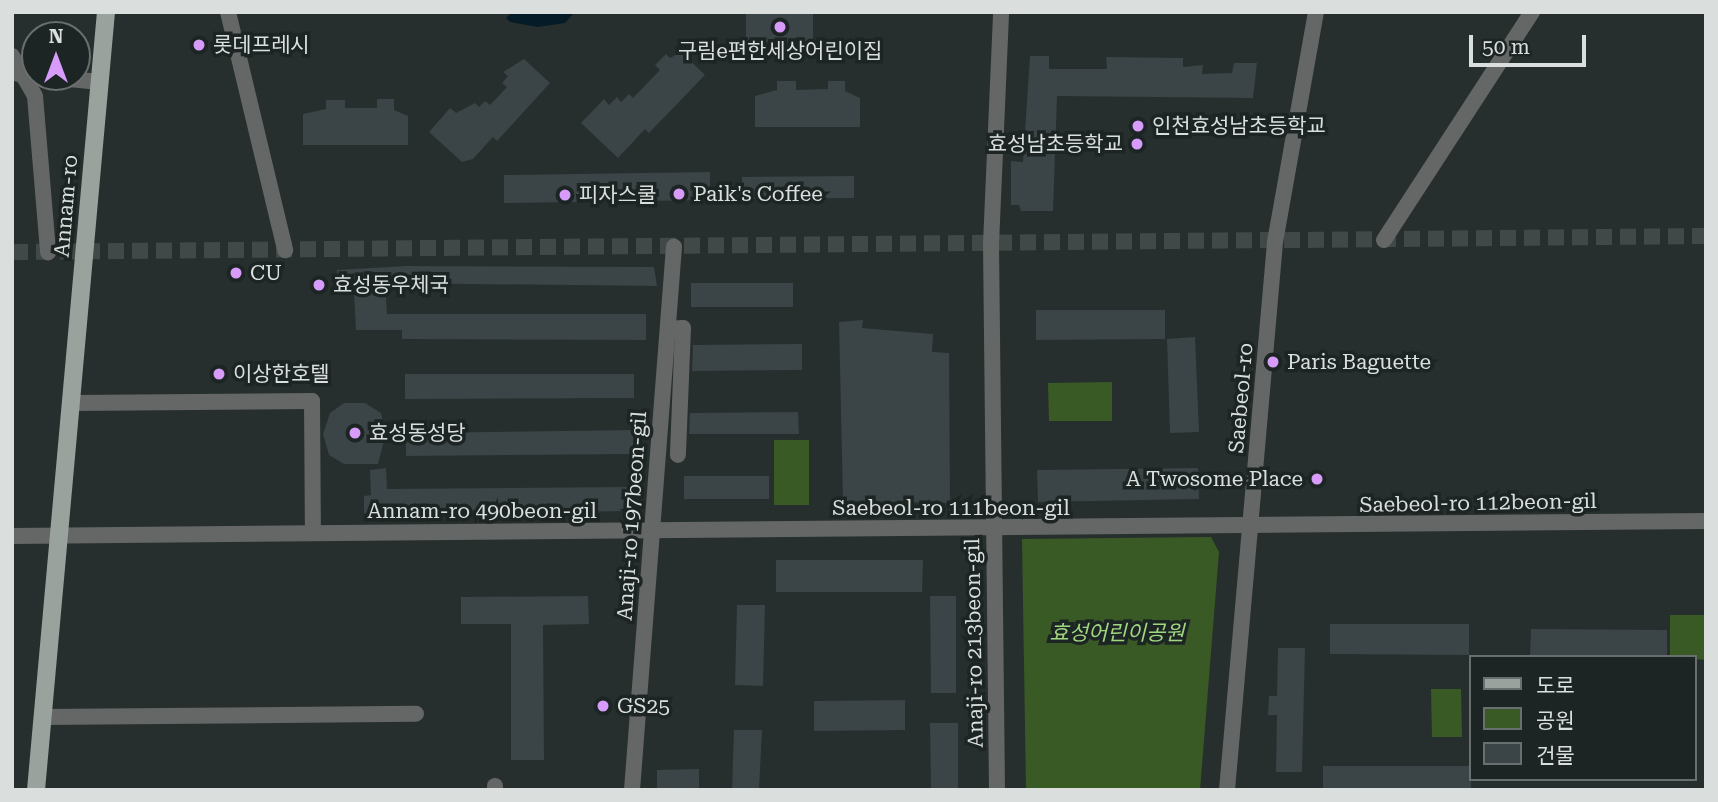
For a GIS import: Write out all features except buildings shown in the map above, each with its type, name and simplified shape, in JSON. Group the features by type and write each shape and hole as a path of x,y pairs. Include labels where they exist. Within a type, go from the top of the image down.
{"main road":[{"name":"Annam-ro","path":"36,790 106,12"}],"street":[{"path":"228,12 285,250"},
{"name":"Anaji-ro 213beon-gil","path":"997,790 991,244 1002,12"},
{"name":"Saebeol-ro","path":"1227,790 1275,242 1316,12"},
{"path":"1384,240 1532,12"},
{"path":"12,56 18,74 35,96 48,252"},
{"path":"18,74 100,82"},
{"name":"Anaji-ro 197beon-gil","path":"632,790 674,247"},
{"path":"668,329 683,328 678,455"},
{"path":"71,403 312,401 313,533"},
{"name":"Saebeol-ro 112beon-gil","path":"1251,526 1706,521"},
{"name":"Saebeol-ro 111beon-gil","path":"651,531 1251,526"},
{"name":"Annam-ro 490beon-gil","path":"12,536 651,531"},
{"path":"43,717 416,714"}],"green space":[{"path":"1112,382 1112,421 1049,421 1048,383"},
{"path":"774,440 809,440 809,505 774,505"},
{"name":"효성어린이공원","path":"1211,537 1219,552 1200,790 1026,790 1022,539"},
{"path":"1670,615 1706,615 1706,660 1697,659 1697,655 1670,655"},
{"path":"1431,689 1461,689 1462,737 1432,737"}],"water":[{"path":"512,12 575,12 565,23 538,27 510,22 506,18"}],"tunnel":[{"path":"12,252 1706,236"}],"place":[{"name":"구림e편한세상어린이집","path":"780,27"},
{"name":"롯데프레시","path":"199,45"},
{"name":"인천효성남초등학교","path":"1138,126"},
{"name":"효성남초등학교","path":"1137,144"},
{"name":"Paik's Coffee","path":"679,194"},
{"name":"피자스쿨","path":"565,195"},
{"name":"CU","path":"236,273"},
{"name":"효성동우체국","path":"319,285"},
{"name":"Paris Baguette","path":"1273,362"},
{"name":"이상한호텔","path":"219,374"},
{"name":"효성동성당","path":"355,433"},
{"name":"A Twosome Place","path":"1317,479"},
{"name":"GS25","path":"603,706"}]}
